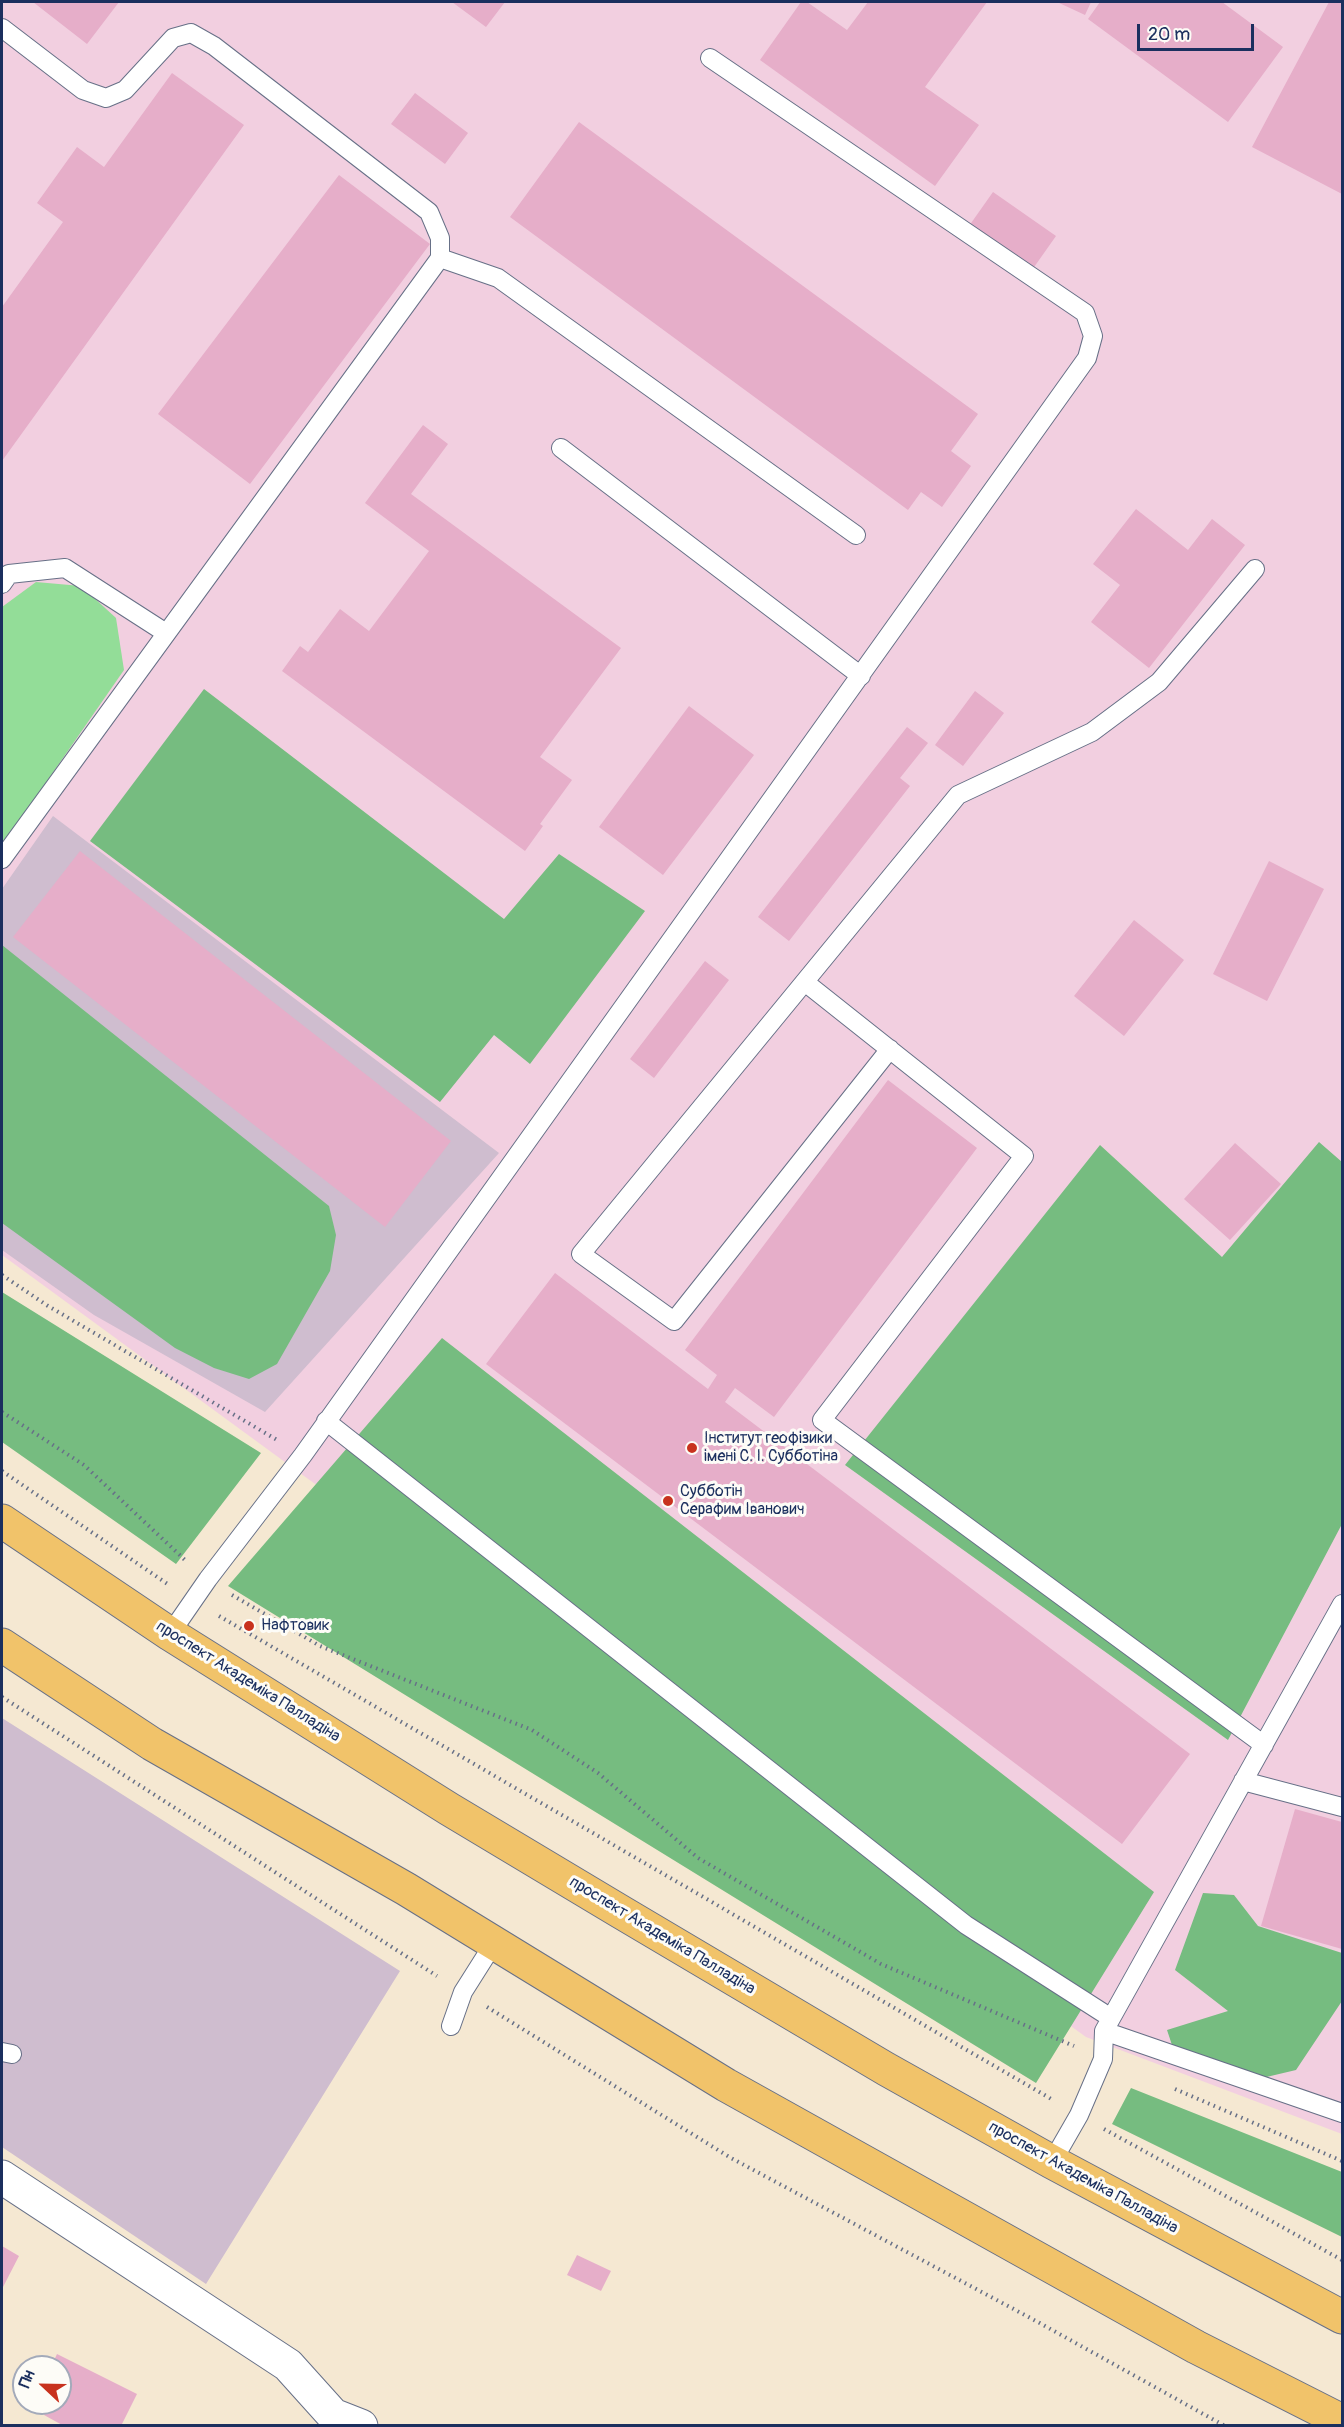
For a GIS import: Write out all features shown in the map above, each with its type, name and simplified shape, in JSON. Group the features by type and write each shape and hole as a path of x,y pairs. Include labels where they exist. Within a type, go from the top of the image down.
{"highway":[{"name":"проспект Академіка Палладіна","path":"2,1521 170,1634 449,1809 581,1888 886,2068 1052,2162 1342,2317"},
{"path":"2,1645 152,1744 406,1889 726,2085 1196,2347 1342,2421"}],"street":[{"path":"2,2178 288,2365 340,2422"}],"lane":[{"path":"2,28 83,90 106,98 126,90 173,38 191,33 214,46 429,212 440,238 440,258 2,859"},
{"path":"170,1634 303,1455 1087,358 1093,336 1085,314 710,58"},
{"path":"440,258 498,278 856,535"},
{"path":"561,448 861,676"},
{"path":"2,584 9,574 65,568 166,633"},
{"path":"890,1049 674,1321 581,1254 806,983 958,795 1092,732 1159,681 1255,568"},
{"path":"806,983 1024,1156 822,1420 1264,1745"},
{"path":"326,1421 966,1925 1107,2025 1342,2113"},
{"path":"1052,2162 1079,2115 1103,2059 1107,2025 1342,1604"},
{"path":"1244,1781 1342,1808"},
{"path":"451,2026 463,1992 494,1943"}],"path":[{"path":"2,1275 48,1306 303,1455"},
{"path":"2,1412 84,1465 186,1561"},
{"path":"2,1471 193,1601 1079,2115 1342,2260"},
{"path":"224,1591 320,1646 532,1730 598,1773 698,1858 881,1964 1075,2047"},
{"path":"2,1697 463,1992 731,2158 1036,2321 1225,2426"},
{"path":"1174,2089 1342,2161"}],"shaded area":[{"path":"2,2 1342,2 1342,2134 1086,2037 304,1476 2,1255"},
{"path":"53,816 499,1153 265,1412 94,1315 2,1250 2,889"},
{"path":"2,1718 400,1971 206,2284 2,2147"}],"green space":[{"path":"36,582 81,586 116,618 124,670 2,846 2,607"},
{"path":"204,689 504,919 559,854 645,911 530,1064 494,1035 440,1102 90,841"},
{"path":"2,945 329,1206 336,1235 330,1271 277,1364 249,1379 214,1368 175,1348 2,1223"},
{"path":"1319,1142 1342,1162 1342,1524 1228,1740 845,1465 1100,1145 1222,1257"},
{"path":"2,1292 261,1453 176,1564 2,1442"},
{"path":"442,1338 1154,1892 1036,2083 228,1586"},
{"path":"1203,1893 1234,1895 1258,1926 1342,1953 1342,2001 1296,2070 1258,2079 1173,2048 1167,2030 1228,2011 1175,1970"},
{"path":"1131,2088 1342,2172 1342,2237 1112,2124"}],"building":[{"path":"33,2 119,2 87,44"},
{"path":"452,2 505,2 486,27"},
{"path":"801,2 807,2 847,30 868,2 987,2 925,87 979,125 935,186 760,60"},
{"path":"1057,2 1091,2 1085,15"},
{"path":"1100,2 1222,2 1283,47 1228,122 1088,19"},
{"path":"1329,2 1342,2 1342,194 1252,147"},
{"path":"172,73 244,125 2,461 2,307 63,222 37,203 77,147 104,167"},
{"path":"415,93 468,133 445,164 391,124"},
{"path":"579,122 978,414 951,451 971,466 942,507 921,492 908,510 510,217"},
{"path":"339,175 430,244 250,484 158,414"},
{"path":"993,192 1056,236 1032,270 969,226"},
{"path":"423,425 448,444 411,494 621,648 540,757 572,780 540,824 543,826 525,851 282,671 300,646 308,652 340,609 369,631 429,551 365,503"},
{"path":"1136,509 1188,550 1212,519 1245,545 1149,668 1091,622 1120,585 1093,564"},
{"path":"975,691 1004,713 963,766 935,745"},
{"path":"689,706 754,755 663,875 599,827"},
{"path":"907,727 928,743 900,778 910,786 789,941 758,917"},
{"path":"80,851 451,1141 385,1227 13,937"},
{"path":"1269,861 1324,889 1267,1001 1213,974"},
{"path":"1134,920 1184,960 1124,1036 1074,996"},
{"path":"705,961 729,980 654,1078 630,1059"},
{"name":"Інститут геофізики імені С. І. Субботіна","path":"888,1080 977,1148 774,1417 735,1388 725,1402 1190,1754 1122,1844 486,1364 555,1273 708,1389 717,1375 685,1350"},
{"path":"1235,1143 1281,1184 1230,1240 1184,1199"},
{"path":"1295,1809 1342,1822 1342,1949 1261,1926"},
{"path":"2,2246 19,2256 2,2289"},
{"path":"577,2255 611,2271 601,2291 567,2275"},
{"path":"72,2362 137,2394 121,2426 64,2426 44,2415 72,2415"}],"place":[{"name":"Інститут геофізики імені С. І. Субботіна","path":"692,1448"},
{"name":"Субботін Серафим Іванович","path":"668,1501"},
{"name":"Нафтовик","path":"249,1626"}]}
